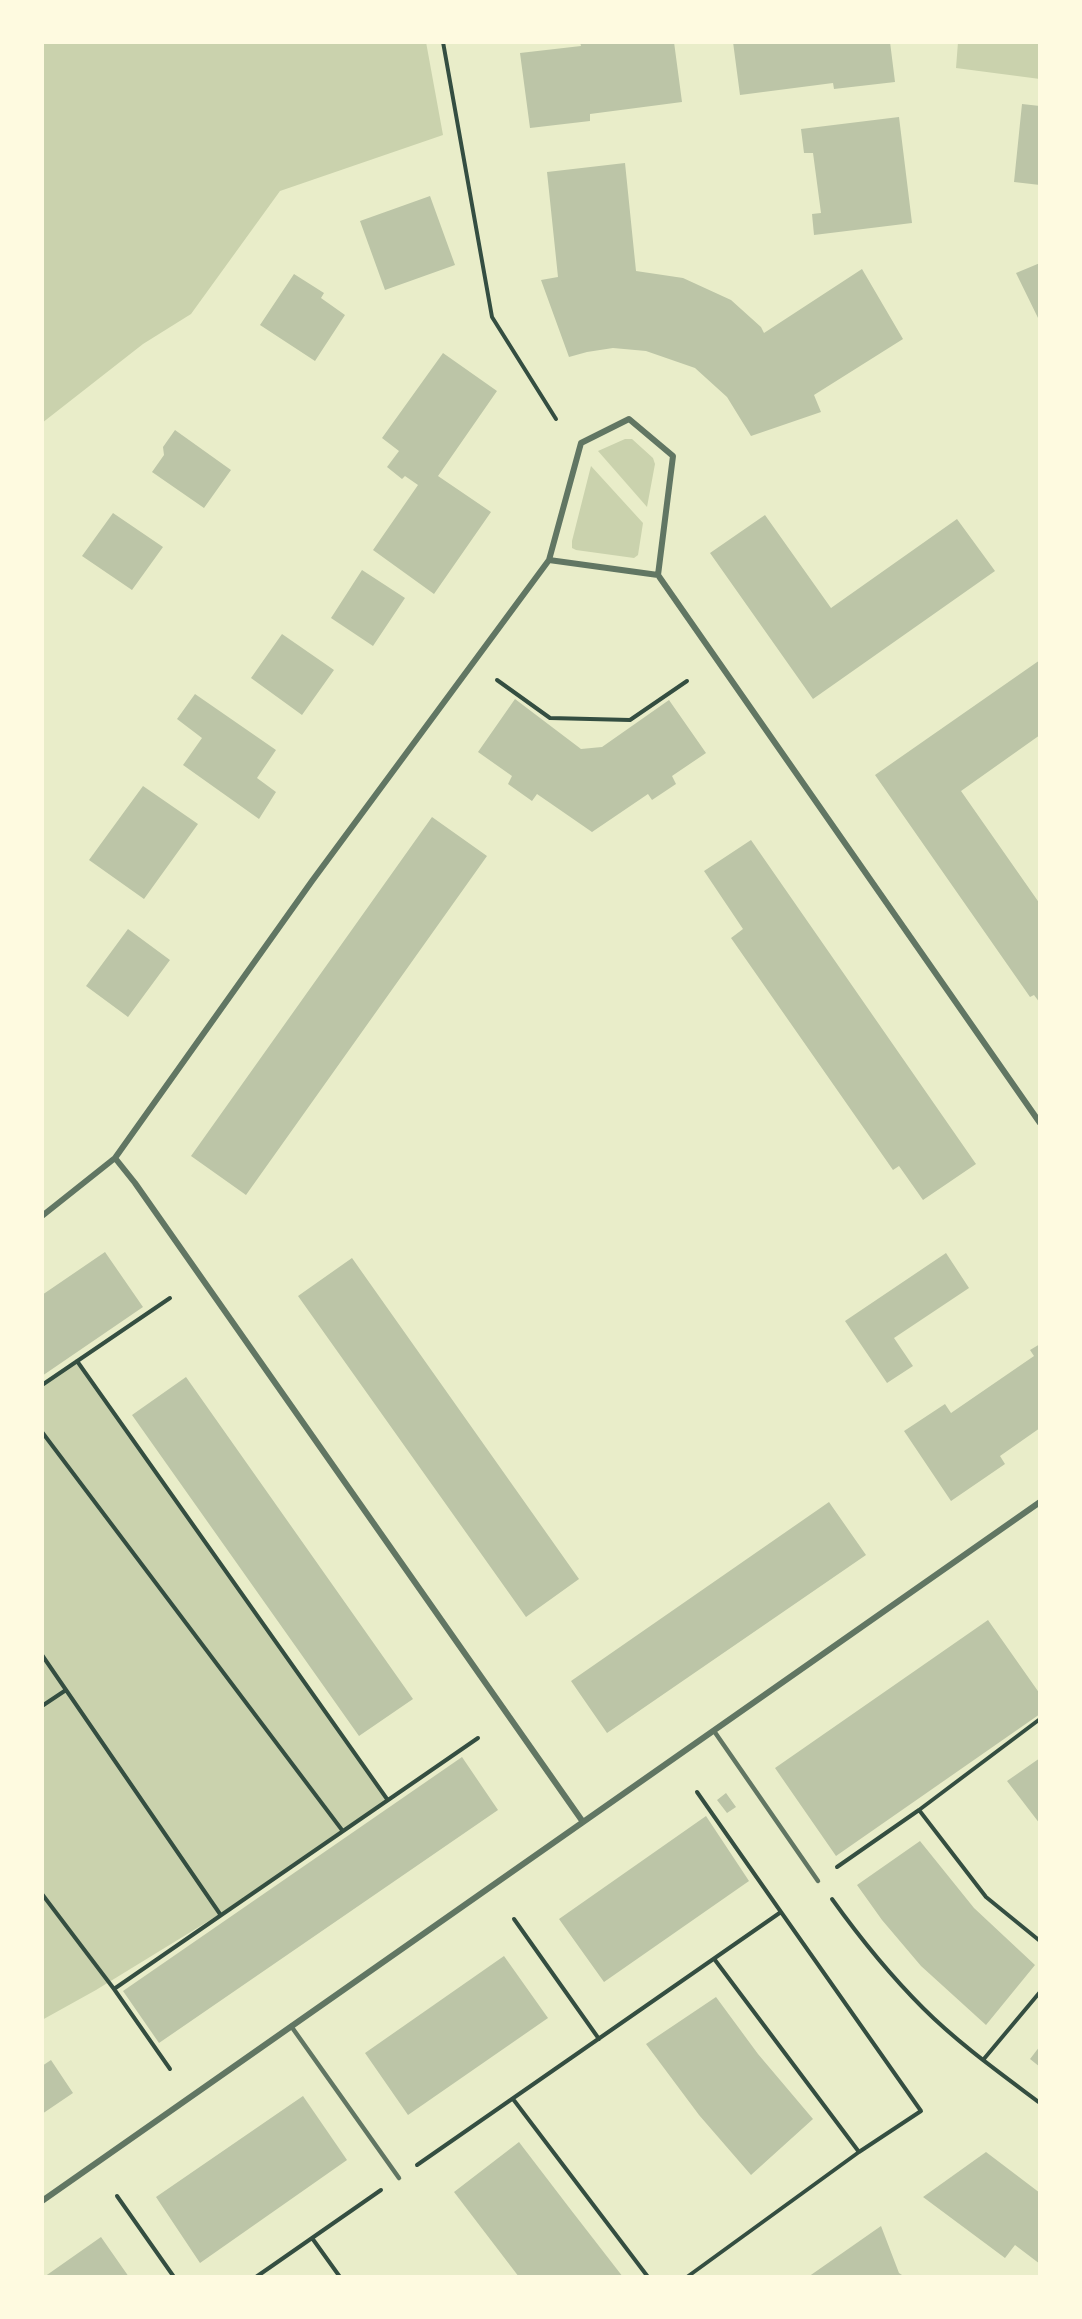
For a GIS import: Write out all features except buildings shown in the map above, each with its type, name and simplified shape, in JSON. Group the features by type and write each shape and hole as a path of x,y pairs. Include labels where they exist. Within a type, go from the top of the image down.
{"street":[{"path":"42,1216 115,1158 312,881 549,560 580,443 629,419 673,456 658,575 1040,1123"},
{"path":"549,560 658,575"},
{"path":"115,1158 156,1212 583,1822"},
{"path":"42,2201 1040,1502"}],"lane":[{"path":"714,1731 818,1881"},
{"path":"291,2026 399,2178"}],"path":[{"path":"443,42 492,317 556,419"},
{"path":"497,680 550,718 630,720 687,681"},
{"path":"42,1385 170,1298"},
{"path":"77,1361 387,1799"},
{"path":"42,1432 342,1830"},
{"path":"42,1655 220,1914"},
{"path":"42,1706 66,1690"},
{"path":"1040,1719 919,1810 818,1881 870,1951 924,2009 983,2060 1040,2103"},
{"path":"114,1989 478,1738"},
{"path":"687,2277 859,2152 921,2111 697,1792"},
{"path":"919,1810 986,1897 1040,1941"},
{"path":"42,1894 114,1989 170,2069"},
{"path":"256,2277 781,1912"},
{"path":"514,1919 599,2039"},
{"path":"715,1960 859,2152"},
{"path":"983,2060 1040,1992"},
{"path":"513,2099 648,2277"},
{"path":"117,2196 174,2277"},
{"path":"312,2238 340,2277"}],"green space":[{"path":"42,42 426,42 443,135 280,191 191,314 143,344 42,423"},
{"path":"958,42 1040,42 1040,79 956,68"},
{"path":"625,439 632,439 653,458 655,464 647,507 598,451"},
{"path":"591,466 643,523 638,555 634,558 572,548"},
{"path":"77,1361 387,1799 220,1914 96,1990 42,2020 42,1385"}]}
